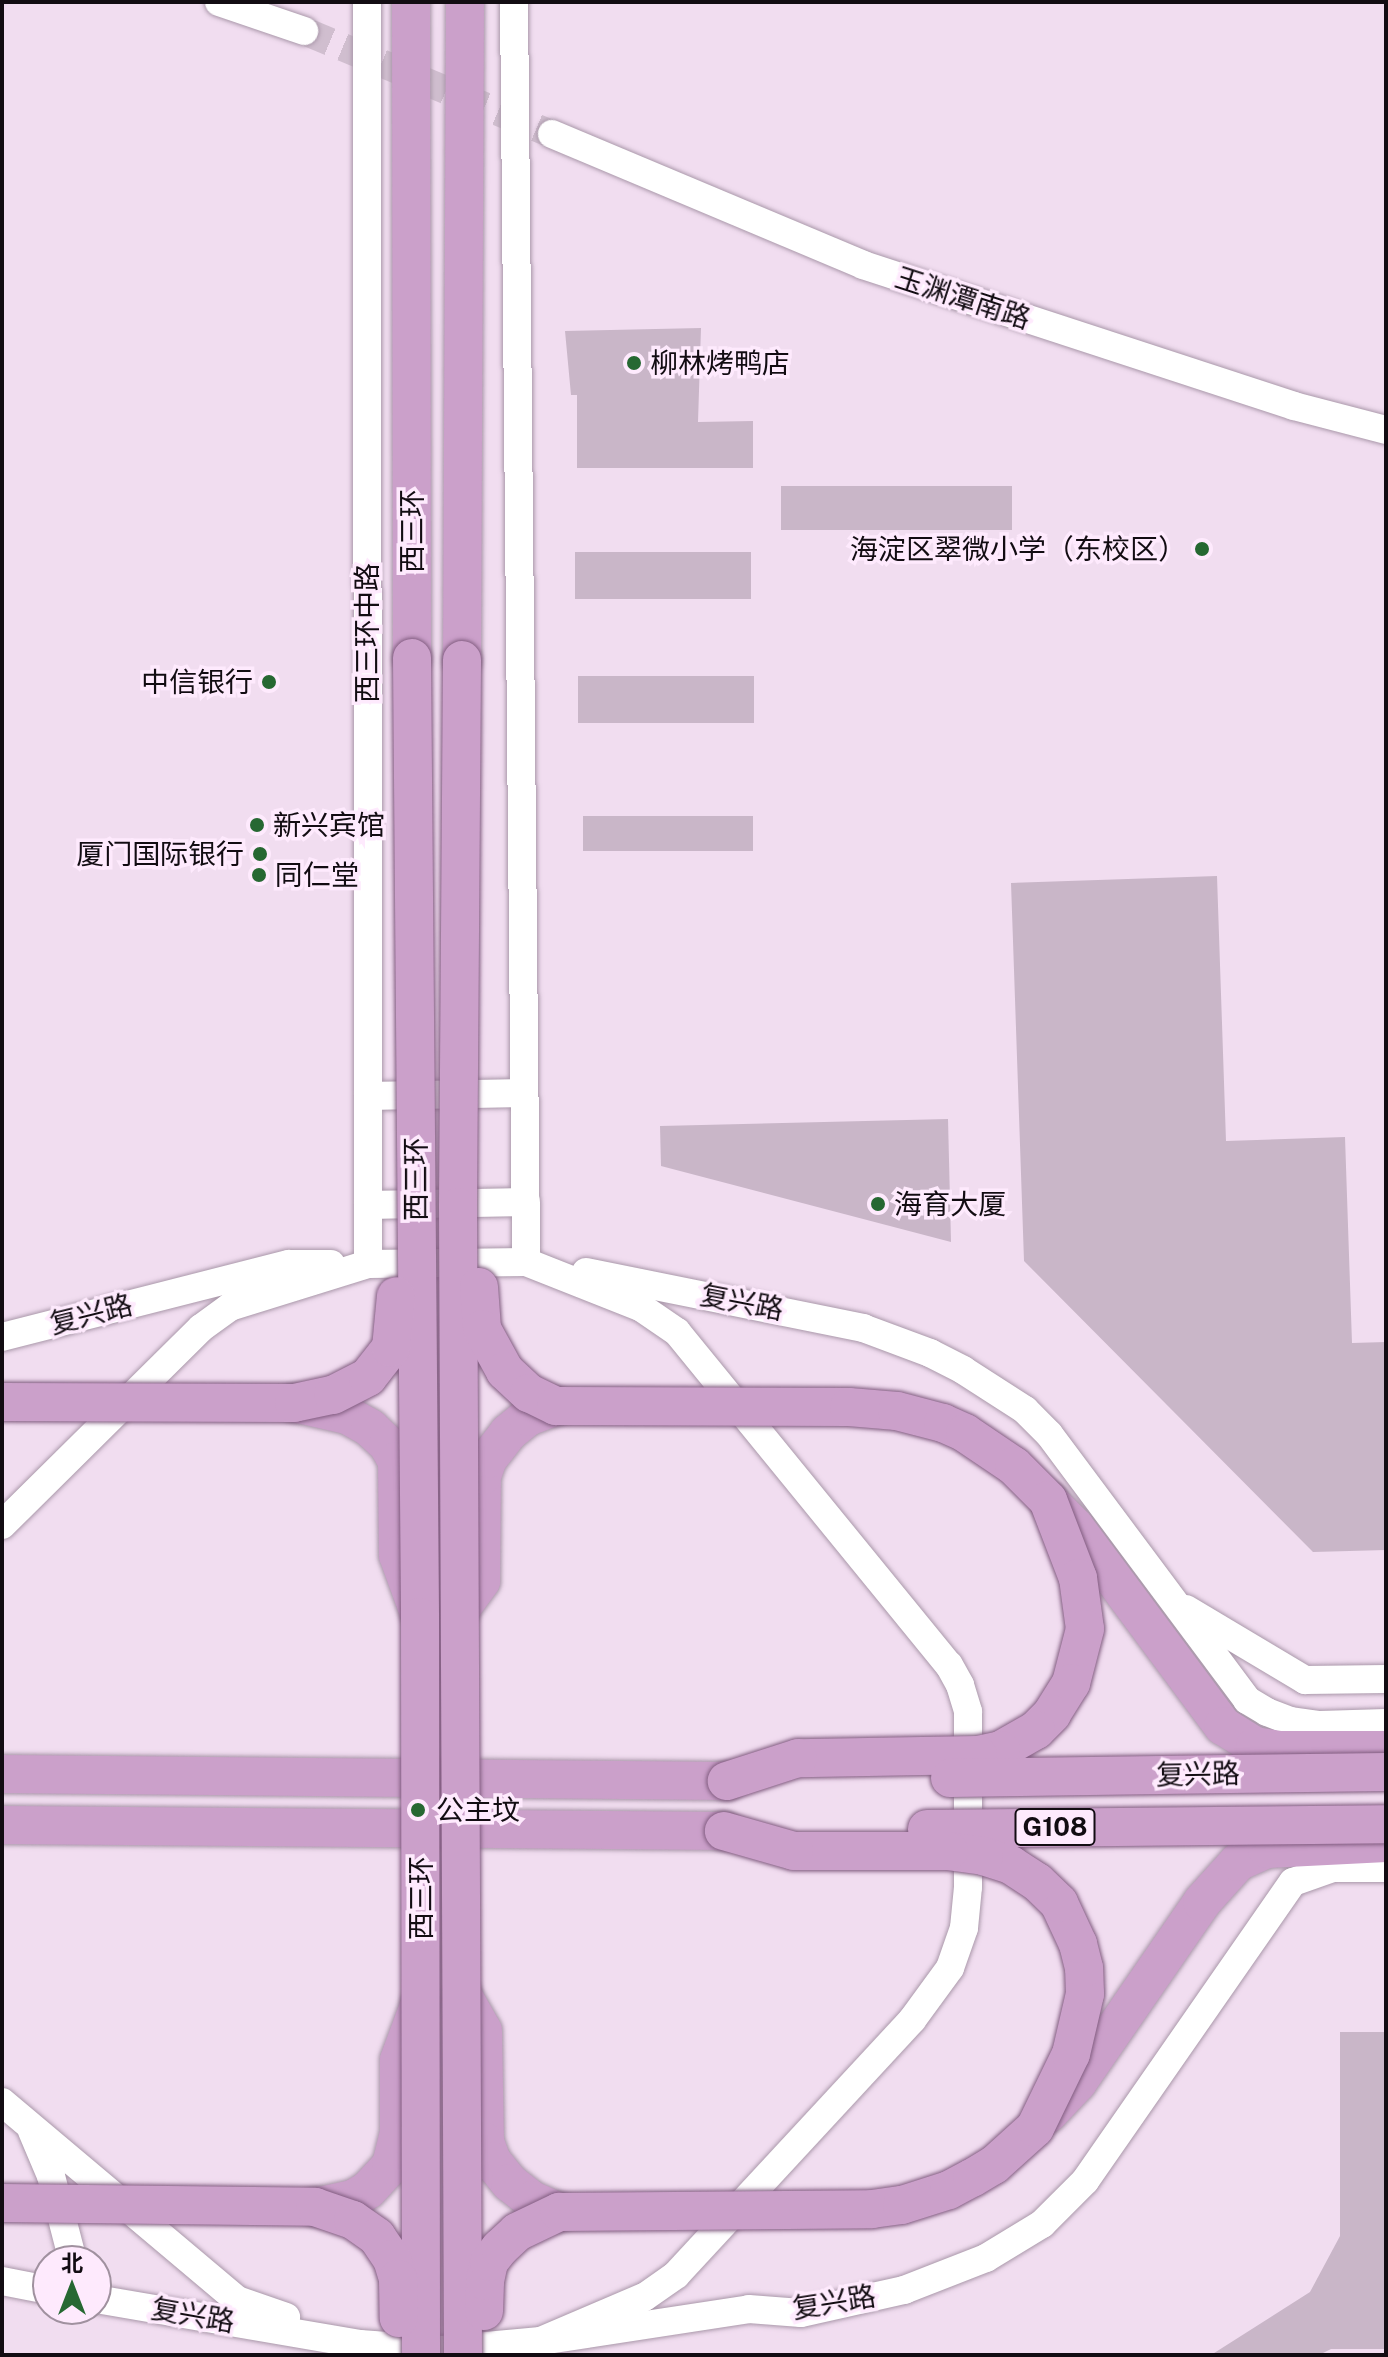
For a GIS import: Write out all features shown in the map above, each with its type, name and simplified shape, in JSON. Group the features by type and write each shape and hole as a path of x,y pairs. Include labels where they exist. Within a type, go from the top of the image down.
{"highway":[{"name":"西三环","path":"411,2 412,658 420,1617 420,2355"},
{"name":"西三环","path":"465,2 458,1207 466,2355"},
{"path":"458,1207 477,1237 479,1309 489,1344 505,1371 529,1393 556,1406"},
{"path":"294,1403 352,1388 368,1377 391,1348 396,1329 396,1244 417,1209"},
{"path":"2,1402 294,1403 347,1415 370,1428 397,1461 398,1555 420,1617"},
{"path":"460,1610 481,1581 482,1476 488,1459 508,1433 528,1417 556,1406 849,1407 897,1411 943,1423 978,1440 1014,1466 1075,1527 1223,1726 1255,1746 1280,1750 1386,1750"},
{"path":"727,1781 798,1758 978,1755 1001,1750 1036,1730 1052,1714 1071,1683 1085,1629 1078,1578 1048,1500"},
{"path":"2,1752 93,1775"},
{"name":"复兴路","path":"2,1774 727,1781 1386,1772"},
{"name":"复兴路","path":"2,1825 724,1831 1386,1824"},
{"path":"2,1840 80,1825"},
{"path":"724,1831 794,1851 949,1851 984,1856 1011,1865 1037,1882 1059,1903 1078,1944 1084,1968 1085,1994 1071,2054 1035,2128"},
{"path":"463,1996 483,2031 485,2142 492,2161 510,2183 532,2200 559,2212 872,2209 902,2205 949,2190 972,2178 994,2165 1035,2128 1078,2082 1202,1902 1238,1862 1267,1849 1386,1843"},
{"path":"2,2203 315,2207 353,2199 380,2180 391,2165 399,2134 399,2060 421,1999"},
{"path":"315,2207 353,2220 377,2237 392,2259 398,2279 399,2320 420,2355"},
{"path":"466,2355 484,2323 485,2281 489,2262 517,2232 559,2212"}],"street":[{"path":"219,2 304,31"},
{"name":"西三环中路","path":"367,2 368,1264"},
{"path":"514,2 526,1262 642,1308 677,1332 942,1656 960,1685 968,1712 966,1912 958,1945 941,1983 794,2151 676,2275 634,2302 542,2348"},
{"name":"玉渊潭南路","path":"552,134 863,265 1294,406 1386,430"},
{"path":"368,1096 524,1093"},
{"path":"368,1205 526,1202"},
{"name":"复兴路","path":"2,1337 289,1264 526,1262 724,1298 863,1328 952,1364 1025,1410 1049,1434 1179,1605 1228,1679 1247,1700 1267,1712 1320,1725 1386,1723"},
{"path":"2,1525 201,1328 230,1307 368,1264"},
{"name":"复兴路","path":"1179,1605 1305,1680 1386,1679"},
{"name":"复兴路","path":"112,2302 360,2349 442,2350 542,2348 749,2309 801,2313 904,2290 986,2258 1042,2224 1085,2181 1293,1882 1333,1868 1386,1868"},
{"path":"2,2102 237,2300 360,2349"},
{"path":"30,2126 51,2176 69,2245"},
{"path":"2,2281 32,2287"}],"building":[{"path":"701,328 698,422 753,421 753,468 577,468 577,395 571,395 565,331"},
{"path":"781,486 1012,486 1012,530 781,530"},
{"path":"575,552 751,552 751,599 575,599"},
{"path":"578,676 754,676 754,723 578,723"},
{"path":"583,816 753,816 753,851 583,851"},
{"path":"1217,876 1226,1141 1345,1137 1352,1343 1386,1342 1386,1550 1313,1552 1024,1261 1011,883"},
{"name":"海育大厦","path":"948,1119 951,1242 661,1166 660,1126"},
{"path":"1340,2032 1386,2032 1386,2349 1331,2349 1319,2355 1211,2355 1310,2292 1340,2236"}],"tunnel":[{"path":"304,31 552,134"}],"place":[{"name":"柳林烤鸭店","path":"634,363"},
{"name":"海淀区翠微小学（东校区）","path":"1202,549"},
{"name":"中信银行","path":"269,682"},
{"name":"新兴宾馆","path":"257,825"},
{"name":"厦门国际银行","path":"260,854"},
{"name":"同仁堂","path":"259,875"},
{"name":"海育大厦","path":"878,1204"},
{"name":"公主坟","path":"418,1810"}]}
